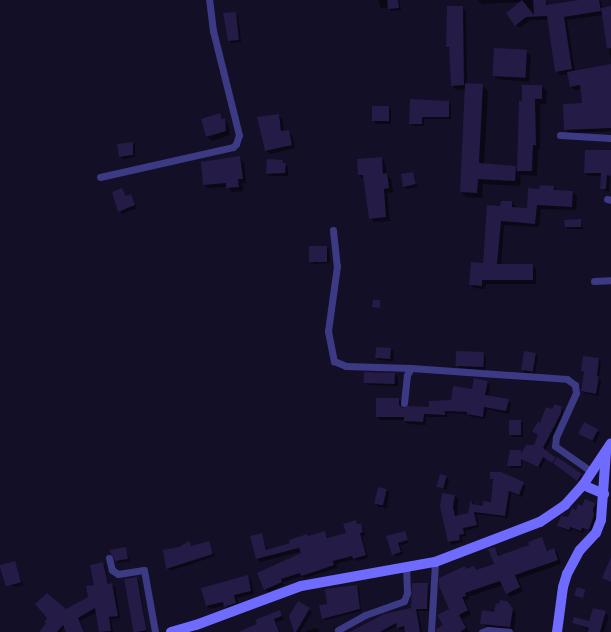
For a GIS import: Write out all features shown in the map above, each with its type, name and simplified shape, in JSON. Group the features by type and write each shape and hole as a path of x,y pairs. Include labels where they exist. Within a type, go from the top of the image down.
{"street":[{"path":"100,178 233,147 236,144 238,135 213,31 210,0"},
{"path":"560,134 611,138"},
{"path":"333,230 337,266 328,331 334,361 346,366 410,368 558,378 572,381 576,393 556,438 555,446 592,472"},
{"path":"594,281 611,280"},
{"path":"404,403 407,375 410,368"},
{"path":"170,632 196,625 301,586 435,562 540,522 565,505 583,485 608,447"},
{"path":"557,632 562,587 566,574 580,550 596,533 600,520 608,447"},
{"path":"583,485 604,494"},
{"path":"109,558 112,570 118,574 144,570 155,632"},
{"path":"431,632 435,562"},
{"path":"338,630 370,612 404,601 408,593 406,568"},
{"path":"482,632 488,630 509,632"}],"building":[{"path":"387,0 398,0 399,8 388,9"},
{"path":"522,0 534,15 533,0 546,0 546,5 579,0 599,0 601,11 564,17 572,69 555,72 547,16 526,17 515,26 506,13"},
{"path":"447,6 463,6 464,85 451,86 449,47 446,47"},
{"path":"611,6 611,48 607,49 601,8"},
{"path":"236,12 239,40 228,41 223,13"},
{"path":"494,48 527,50 525,78 493,76"},
{"path":"611,64 611,128 564,130 563,104 582,103 580,85 570,87 567,72"},
{"path":"465,83 483,84 479,163 516,166 515,181 478,179 477,193 460,192"},
{"path":"522,85 542,85 542,99 535,99 536,145 533,145 532,171 517,171 519,101 522,101"},
{"path":"410,99 449,101 449,117 422,117 422,124 409,124"},
{"path":"372,106 389,106 389,121 372,121"},
{"path":"220,113 222,119 225,118 226,131 206,137 201,119"},
{"path":"279,114 281,131 289,130 292,145 265,151 257,117"},
{"path":"133,142 133,155 119,157 117,144"},
{"path":"585,150 611,150 611,176 607,175 606,189 600,189 601,173 584,173"},
{"path":"240,156 243,179 238,179 239,187 226,188 226,183 203,185 201,162"},
{"path":"382,157 383,174 387,173 389,188 384,189 386,217 369,219 363,175 358,175 357,159"},
{"path":"267,159 283,160 283,163 286,163 285,173 266,174"},
{"path":"413,172 416,184 403,187 401,174"},
{"path":"540,185 554,186 554,190 573,191 572,207 537,205 535,224 501,221 497,264 533,264 533,280 482,280 482,286 469,285 471,262 483,263 487,205 500,206 501,201 512,201 512,207 527,208 528,188 539,189"},
{"path":"122,188 126,196 131,194 135,205 118,212 112,192"},
{"path":"581,219 581,227 565,227 564,220"},
{"path":"309,246 327,246 327,262 309,262"},
{"path":"373,300 380,300 380,308 372,307"},
{"path":"376,347 391,348 390,359 375,358"},
{"path":"456,351 484,352 483,367 455,366"},
{"path":"524,351 536,353 533,372 521,370"},
{"path":"583,356 599,358 597,376 599,377 596,394 581,391 584,372 581,371"},
{"path":"364,372 395,373 395,384 364,383"},
{"path":"474,378 488,381 485,395 509,399 506,411 484,407 483,417 467,414 467,412 445,411 445,415 424,414 423,422 404,421 404,417 376,417 376,398 399,398 399,405 403,408 408,406 429,407 429,401 451,400 453,386 472,389"},
{"path":"555,404 562,407 561,413 543,448 556,458 552,463 543,457 538,467 521,459 521,466 507,466 510,450 521,450 521,454 526,445 534,445 538,435 532,431 538,422 540,423 546,407 552,409"},
{"path":"509,420 521,420 521,435 509,435"},
{"path":"584,422 598,429 592,441 578,434"},
{"path":"557,457 582,474 577,481 553,463"},
{"path":"490,472 501,472 524,482 519,495 509,491 505,516 474,512 477,525 463,528 464,534 459,535 460,540 448,542 440,506 442,493 455,495 453,507 455,516 468,513 471,499 472,504 483,506 483,501 491,502 493,479 490,479"},
{"path":"440,474 447,476 443,488 436,486"},
{"path":"378,487 387,489 383,506 374,504"},
{"path":"585,499 595,503 594,515 589,530 582,528 581,531 570,527 569,530 557,526 561,516 568,517 572,508 576,510 578,504 582,506"},
{"path":"356,520 357,524 361,523 363,532 360,533 366,555 353,559 352,556 333,561 334,565 301,576 300,573 281,579 282,582 264,590 257,573 301,553 299,548 256,559 250,536 262,533 266,550 290,543 289,540 307,534 308,536 325,531 327,538 346,533 343,524"},
{"path":"405,531 408,540 398,543 401,552 392,555 386,536"},
{"path":"542,537 547,551 554,548 558,560 515,575 520,587 506,594 500,581 465,593 466,596 462,597 468,610 459,615 466,628 460,632 436,632 436,629 443,625 437,615 449,609 439,586 439,578 465,566 466,569 474,566 476,570 494,564 488,549 495,547 498,556 529,545 528,542"},
{"path":"189,541 191,546 209,541 213,554 166,569 163,550 179,547"},
{"path":"126,547 128,559 115,561 109,550"},
{"path":"611,557 611,582 602,578"},
{"path":"15,561 21,582 6,587 0,565"},
{"path":"103,562 108,584 112,583 118,616 109,617 111,631 99,632 95,608 78,618 84,632 66,632 63,625 57,632 39,632 46,623 44,622 47,618 35,604 47,593 66,609 88,597 86,586 94,585 90,565"},
{"path":"248,575 251,591 234,595 236,603 224,607 223,602 206,606 201,588"},
{"path":"137,577 146,630 133,632 124,579"},
{"path":"412,583 428,583 427,609 416,609 420,632 405,632 404,626 397,628 396,623 380,632 350,632 384,614 411,608"},
{"path":"357,585 360,609 322,619 319,605 327,604 325,589"},
{"path":"577,587 586,590 583,598 574,596"},
{"path":"500,600 507,601 513,609 510,627 480,624 482,610 494,612 496,603 499,604"},
{"path":"298,601 310,608 296,632 294,632 289,616"},
{"path":"593,608 606,611 600,632 587,632 589,628 572,623 574,617 589,621"},
{"path":"280,610 282,616 274,619 279,632 238,632 257,624 255,620"}]}
